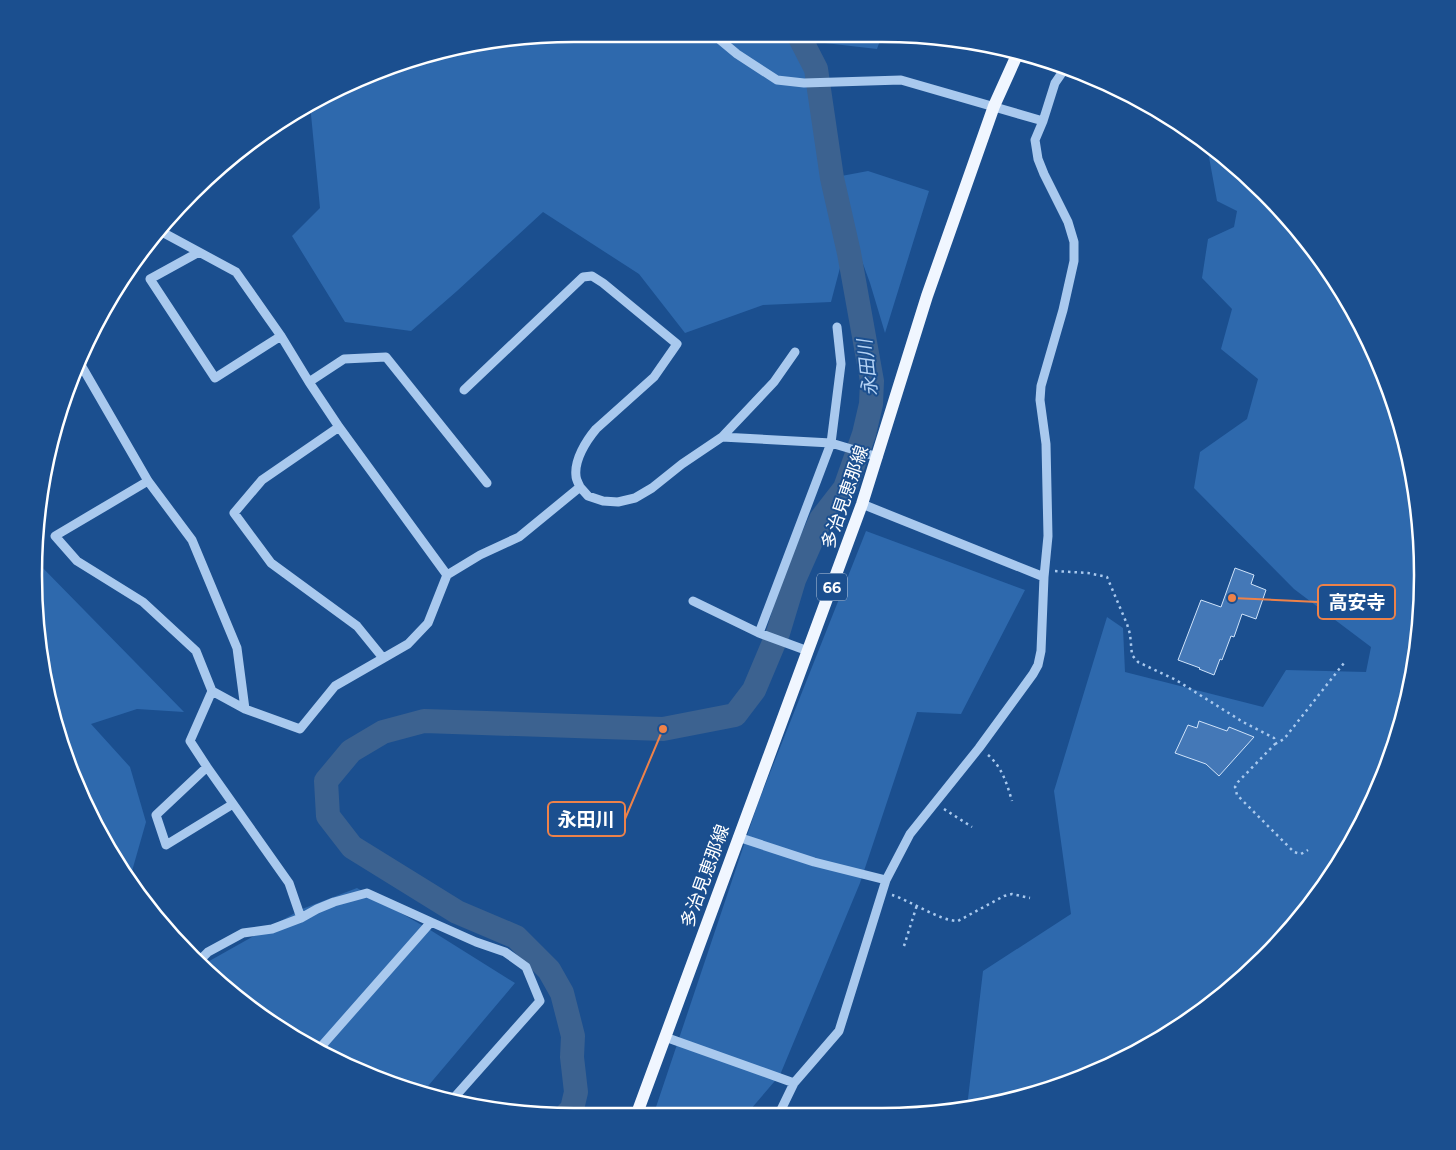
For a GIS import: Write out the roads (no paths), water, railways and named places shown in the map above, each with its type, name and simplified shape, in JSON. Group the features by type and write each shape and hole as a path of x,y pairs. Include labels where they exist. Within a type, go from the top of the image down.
{"main road":[{"name":"多治見恵那線","path":"639,1108 738,837 803,649 862,504 874,456 927,296 994,106 1015,60"}],"street":[{"path":"723,42 737,54 777,80 804,83 901,80 1043,121"},
{"path":"782,1108 794,1083 839,1031 886,880 910,834 979,748 1038,665 1041,650 1044,574 1048,536 1046,444 1040,400 1041,386 1063,310 1074,261 1074,242 1068,222 1038,159 1036,140 1055,83 1061,74"},
{"path":"166,234 236,272 282,336 309,382 339,427 447,575"},
{"path":"199,252 150,279 215,378 282,336"},
{"path":"464,390 582,278 592,276 603,283 677,344 654,377 596,429 579,457 576,475 580,487 588,496 603,501 618,502 636,498 652,488 682,464 722,437 774,382 795,352"},
{"path":"763,634 835,443 841,364 837,327"},
{"path":"309,382 344,359 386,357 487,483"},
{"path":"84,370 148,481 192,540 237,648 245,708"},
{"path":"339,427 262,480 234,513 271,563 357,626 383,658"},
{"path":"722,437 835,443 874,456"},
{"path":"148,481 55,536 77,561 143,602 196,651 212,691 245,708 300,729 335,686 408,644 428,623 447,575 480,555 519,537 580,487"},
{"path":"862,504 1044,574"},
{"path":"693,601 763,634 803,649"},
{"path":"212,691 190,741 206,767 289,883 301,918"},
{"path":"206,767 156,815 166,845 233,804"},
{"path":"738,837 814,862 886,880"},
{"path":"203,957 208,952 243,933 272,928 301,918 334,902 367,893 476,942 505,952 526,967 540,1001 457,1094"},
{"path":"323,1044 431,922"},
{"path":"664,1037 794,1083"}],"waterway":[{"name":"永田川","path":"572,1108 576,1092 572,1057 573,1036 562,993 549,970 516,937 457,912 352,847 328,816 326,781 351,751 383,732 424,721 663,729 735,715 754,690 778,633 794,580 821,519 845,488 864,434 871,404 872,381 849,253 832,178 816,69 802,42"}],"place":[{"name":"高安寺","path":"1232,598"},
{"name":"永田川","path":"663,729"}]}
